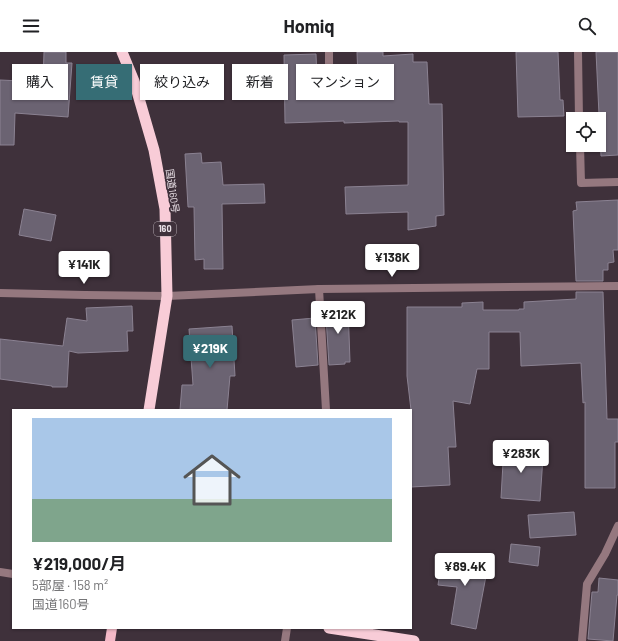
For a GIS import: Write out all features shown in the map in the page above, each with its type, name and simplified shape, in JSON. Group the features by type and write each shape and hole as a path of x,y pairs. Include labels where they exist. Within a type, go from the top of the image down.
{"highway":[{"name":"国道160号","path":"122,52 134,81 154,150 165,209 167,296 149,409"},
{"path":"336,629 414,641"}],"main road":[{"path":"110,641 112,629"}],"street":[{"path":"329,52 330,64"},
{"path":"578,52 579,112"},
{"path":"580,152 581,183 618,182"},
{"path":"0,293 167,296 319,289 618,286"},
{"path":"319,289 326,409"},
{"path":"582,641 587,584 605,554 618,526"},
{"path":"0,572 12,574"},
{"path":"285,641 287,629"}],"building":[{"path":"44,52 66,52 66,63 72,63 68,117 15,113 14,145 0,145 0,80 12,81 12,100 68,100 68,64 44,64"},
{"path":"357,52 383,52 383,56 413,54 413,62 427,62 429,104 442,104 444,215 436,216 436,226 408,230 408,212 346,214 345,187 408,185 408,122 344,123 344,121 285,123 285,100 288,100 288,64 284,64 284,55 316,54 316,64 296,64 296,100 394,100 394,64 357,64"},
{"path":"516,52 558,52 560,100 563,100 564,116 518,117"},
{"path":"596,52 618,52 618,155 601,156 601,152 606,152 606,112 599,112"},
{"path":"201,153 202,163 221,162 223,185 264,184 265,203 222,204 223,269 204,269 204,259 195,260 194,207 188,207 185,154"},
{"path":"618,200 618,250 613,250 614,262 608,263 608,270 603,270 603,281 576,281 573,211 577,210 576,202"},
{"path":"24,209 56,215 51,241 19,235"},
{"path":"576,292 603,292 607,419 618,419 618,442 615,442 615,488 585,488 585,402 583,403 581,363 521,366 520,332 489,332 489,369 477,369 470,404 453,401 456,447 448,447 450,485 412,487 412,409 407,376 407,307 462,307 462,303 483,302 483,310 519,310 524,309 524,302 576,299"},
{"path":"132,306 133,331 127,331 128,351 78,353 69,351 67,387 52,387 0,379 0,339 63,346 67,318 87,321 86,308"},
{"path":"327,306 348,306 350,362 345,362 345,364 329,365 326,317"},
{"path":"315,318 318,365 296,367 292,320"},
{"path":"232,326 235,376 230,376 227,409 180,409 182,385 193,385 189,329"},
{"path":"504,445 529,447 528,456 543,457 540,501 501,498"},
{"path":"574,512 576,535 530,538 528,515"},
{"path":"511,544 540,547 538,566 509,562"},
{"path":"463,555 489,560 476,629 451,624 457,587 438,585 442,557 462,560"},
{"path":"599,578 618,580 618,595 613,641 588,639 592,592 598,592"}]}
